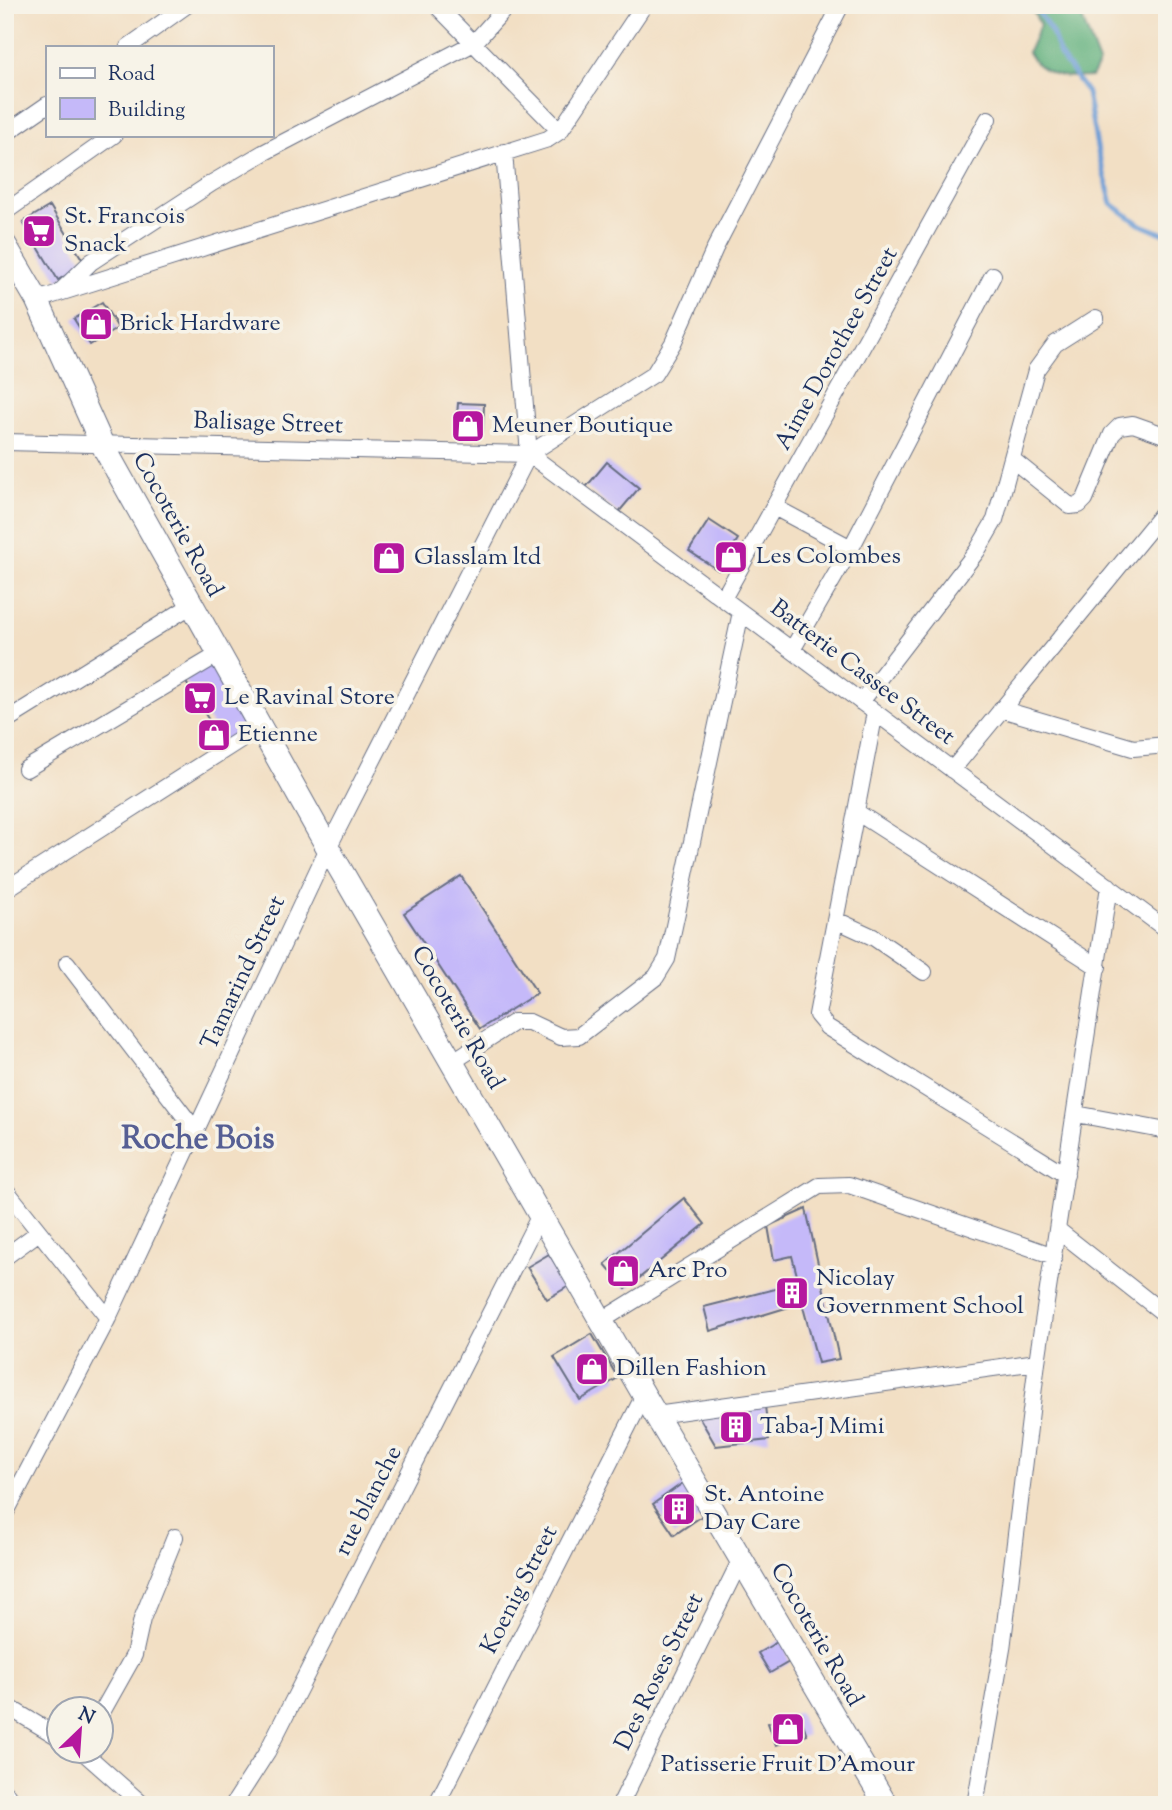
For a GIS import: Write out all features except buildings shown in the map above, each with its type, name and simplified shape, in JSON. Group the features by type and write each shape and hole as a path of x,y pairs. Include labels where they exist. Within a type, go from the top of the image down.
{"street":[{"path":"129,46 187,5"},
{"path":"436,5 560,131"},
{"path":"59,293 91,262 232,171 474,44 508,5"},
{"path":"37,300 548,139 560,131 644,5"},
{"path":"504,152 529,454 654,374 673,343 715,248 841,5"},
{"path":"5,134 46,105"},
{"name":"Aime Dorothee Street","path":"723,599 776,508 988,119"},
{"path":"5,212 113,136"},
{"name":"Cocoterie Road","path":"5,246 37,300 100,442 328,848 644,1395 886,1805"},
{"path":"792,650 851,548 993,275"},
{"path":"861,702 977,551 995,520 1036,370 1055,344 1096,318"},
{"path":"1013,460 1070,506 1079,505 1085,499 1112,434 1120,426 1133,424 1167,436"},
{"name":"Balisage Street","path":"5,442 100,442 529,454"},
{"name":"Batterie Cassee Street","path":"529,454 1167,930"},
{"name":"Tamarind Street","path":"5,1514 108,1318 328,848 529,454"},
{"path":"776,508 851,548"},
{"path":"952,770 1167,508"},
{"path":"5,721 192,605"},
{"path":"452,1062 514,1022 529,1022 561,1037 579,1036 656,977 667,959 741,612"},
{"path":"26,769 219,654"},
{"path":"1001,709 1133,748 1167,745"},
{"path":"875,712 858,813 817,1015 821,1022 1066,1175"},
{"path":"11,886 260,727"},
{"path":"858,813 1098,967"},
{"path":"975,1805 1002,1649 1037,1362 1109,886"},
{"path":"836,920 873,937 924,972"},
{"path":"67,962 195,1130"},
{"path":"1076,1114 1167,1131"},
{"path":"601,1321 820,1186 849,1185 1054,1256"},
{"path":"5,1189 108,1318"},
{"name":"rue blanche","path":"233,1805 273,1740 540,1215"},
{"path":"1058,1230 1167,1316"},
{"path":"5,1257 39,1232"},
{"path":"656,1415 1037,1362"},
{"name":"Koenig Street","path":"436,1805 644,1395"},
{"path":"112,1694 134,1655 142,1619 175,1537"},
{"name":"Des Roses Street","path":"620,1805 741,1559"},
{"path":"5,1705 46,1730"},
{"path":"96,1764 143,1805"},
{"path":"5,1792 13,1805"}],"green space":[{"path":"1021,5 1081,5 1082,18 1099,63 1091,77 1055,74 1040,67 1028,52 1040,25 1034,13"}],"waterway":[{"path":"1034,5 1052,33 1060,55 1087,93 1098,152 1112,204 1139,224 1167,235"}],"place":[{"name":"St. Francois Snack","path":"39,231"},
{"name":"Brick Hardware","path":"96,324"},
{"name":"Meuner Boutique","path":"468,426"},
{"name":"Les Colombes","path":"731,557"},
{"name":"Glasslam ltd","path":"389,558"},
{"name":"Le Ravinal Store","path":"200,698"},
{"name":"Etienne","path":"214,735"},
{"name":"Arc Pro","path":"623,1271"},
{"name":"Nicolay Government School","path":"792,1293"},
{"name":"Dillen Fashion","path":"592,1369"},
{"name":"Taba-J Mimi","path":"736,1427"},
{"name":"St. Antoine Day Care","path":"679,1509"},
{"name":"Patisserie Fruit D'Amour","path":"788,1729"}],"district":[{"name":"Roche Bois","path":"198,1140"}]}
